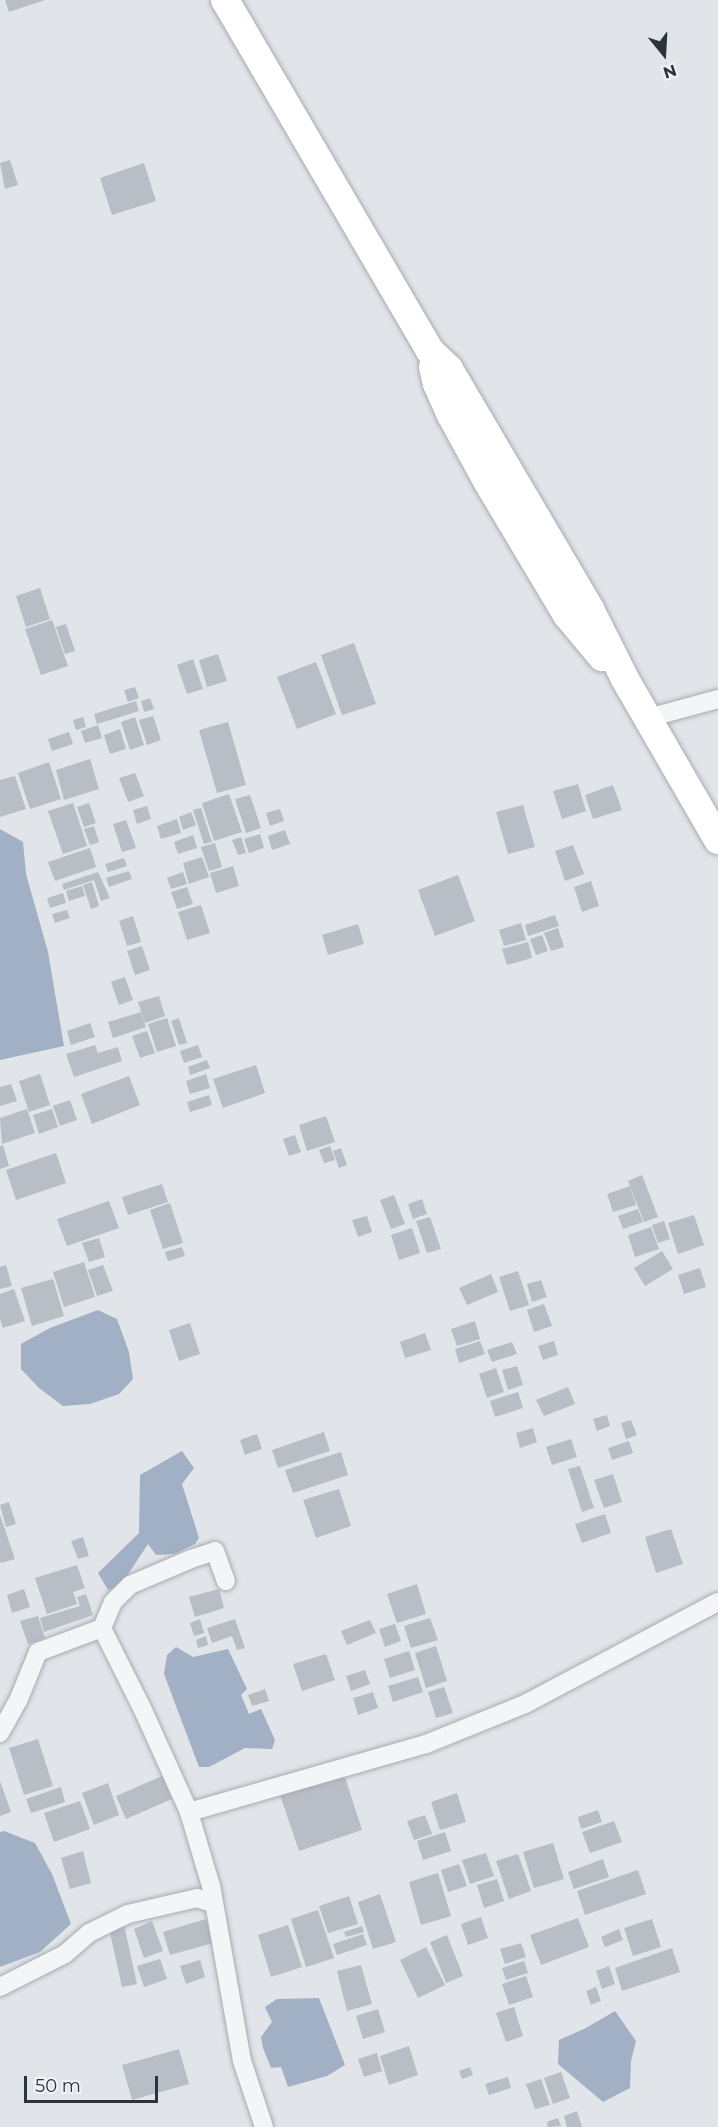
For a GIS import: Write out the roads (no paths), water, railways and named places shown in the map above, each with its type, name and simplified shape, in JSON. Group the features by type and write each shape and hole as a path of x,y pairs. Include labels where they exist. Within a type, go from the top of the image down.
{"main road":[{"path":"225,0 430,351 437,384 451,416 567,615 598,653 625,680 718,840"}],"street":[{"path":"648,718 718,699"},
{"path":"0,1733 18,1701 38,1652 102,1628 113,1602 130,1585 190,1559 215,1551 226,1581"},
{"path":"189,1812 426,1744 525,1704 718,1602"},
{"path":"102,1628 142,1708 189,1812 214,1904 242,2061 264,2127"},
{"path":"0,1987 65,1954 89,1933 128,1914 197,1898 214,1904"}],"water":[{"path":"0,829 23,842 26,874 48,952 64,1046 0,1060"},
{"path":"98,1310 117,1319 129,1352 133,1379 119,1394 90,1404 63,1406 39,1388 21,1369 21,1344 50,1328"},
{"path":"182,1451 194,1468 182,1484 199,1538 195,1544 175,1554 156,1555 148,1544 121,1585 108,1590 98,1573 139,1533 140,1475"},
{"path":"176,1647 193,1657 228,1649 247,1689 241,1695 249,1714 261,1709 275,1740 272,1749 245,1748 209,1767 199,1767 164,1674 167,1655"},
{"path":"4,1831 35,1843 52,1874 71,1924 40,1952 0,1967 0,1832"},
{"path":"319,1998 345,2065 327,2076 288,2087 281,2067 271,2068 263,2048 261,2037 272,2022 265,2007 277,1999"},
{"path":"615,2011 636,2041 631,2061 630,2088 603,2102 558,2064 559,2040"}]}
